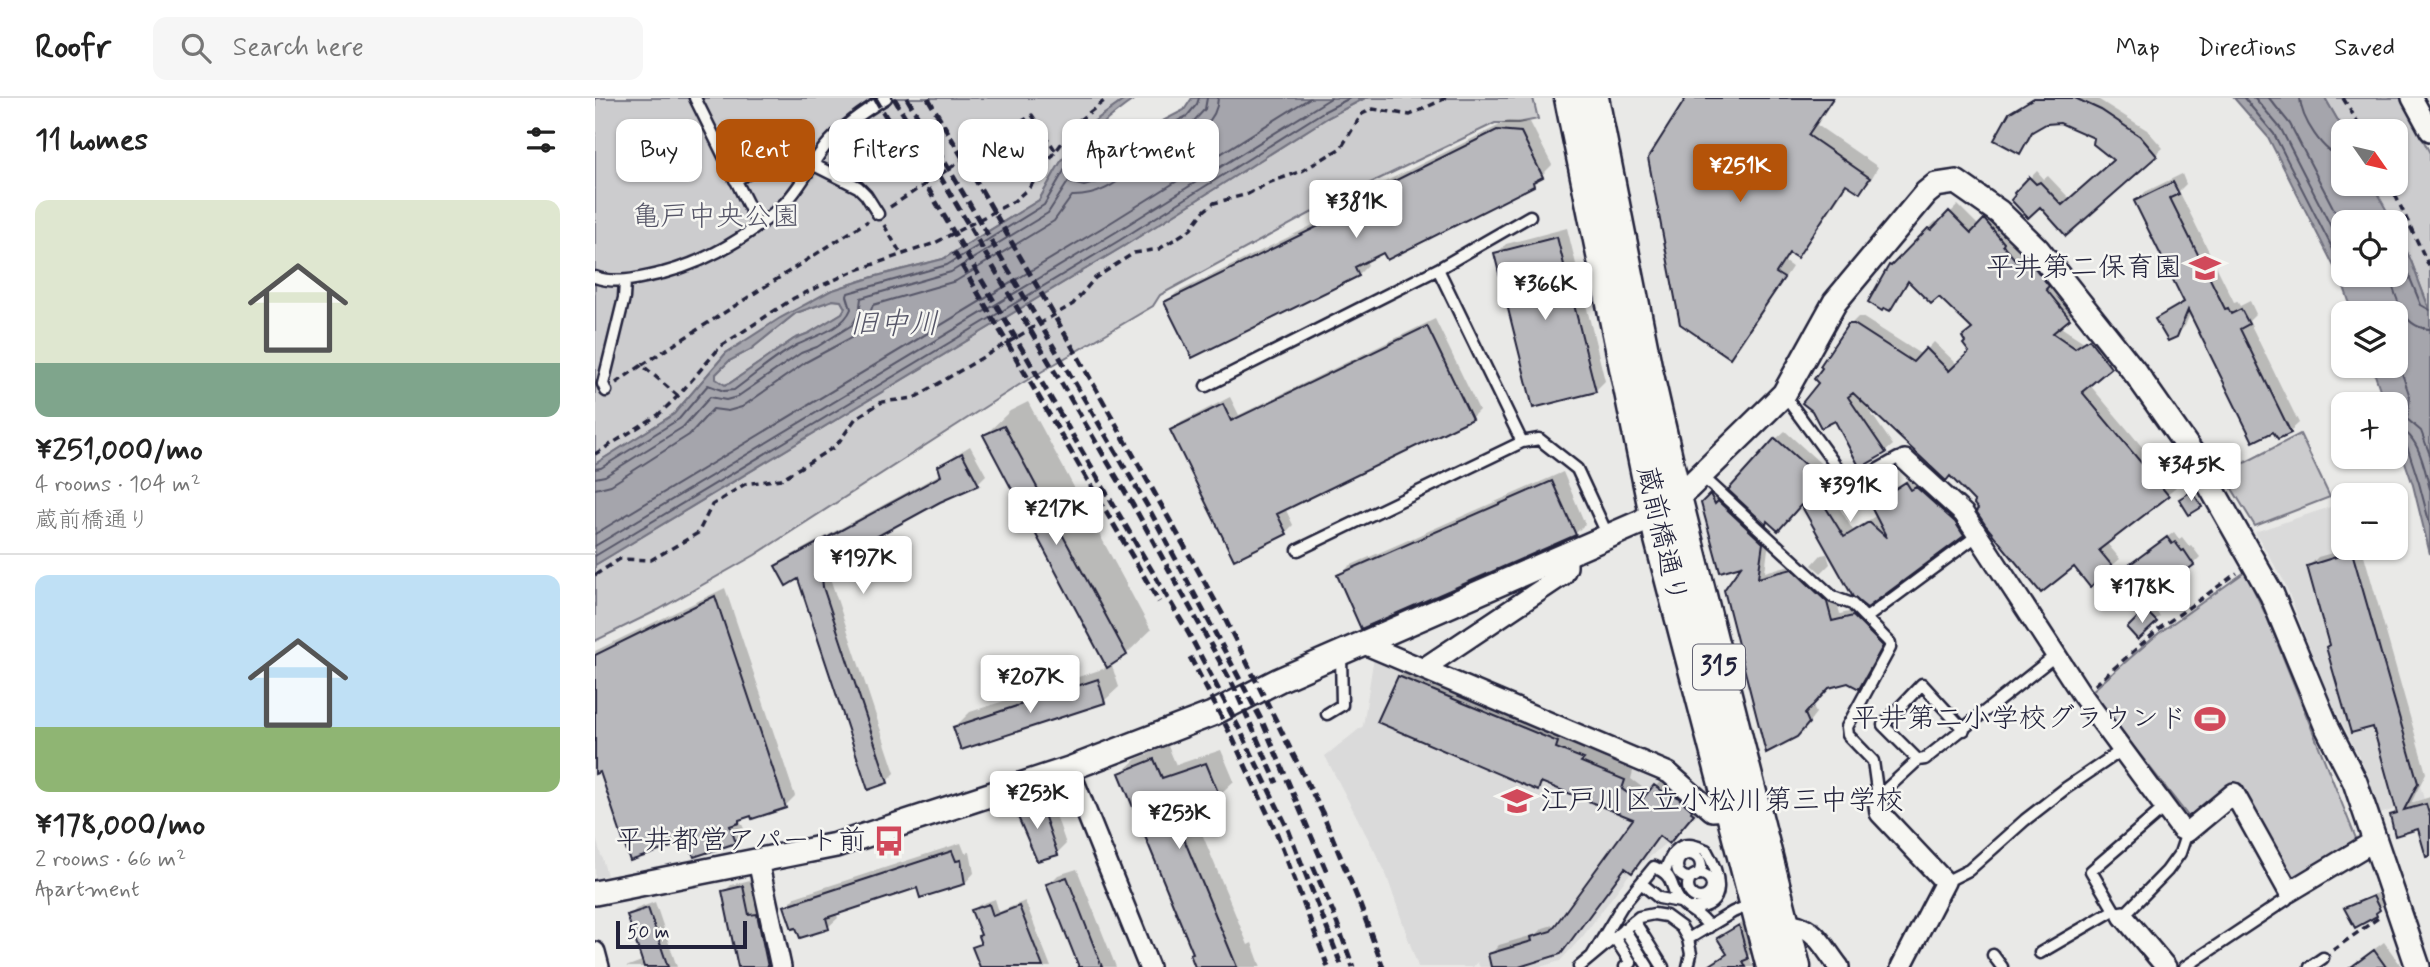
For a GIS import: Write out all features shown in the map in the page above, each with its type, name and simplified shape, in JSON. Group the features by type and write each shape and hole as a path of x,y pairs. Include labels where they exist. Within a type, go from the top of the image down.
{"main road":[{"name":"蔵前橋通り","path":"1570,98 1635,367 1731,810 1772,967"},
{"name":"蔵前橋通り","path":"1594,98 1635,367"},
{"name":"蔵前橋通り","path":"1665,505 1795,967"}],"street":[{"path":"2412,98 2430,131"},
{"path":"595,893 861,838 1069,769 1175,730 1279,680 1608,537 1665,505 1701,475 1784,394 1835,302 1926,193 1935,185 1956,182 1999,212 2045,259 2137,375 2192,452 2272,595 2326,725 2355,782 2419,967"},
{"path":"1905,460 1965,514 2082,695 2181,829 2187,832 2234,793 2289,892 2374,841"},
{"path":"1424,668 1563,575 1567,567 1567,555"},
{"path":"1364,644 1669,773 1712,811 1731,810"},
{"path":"1069,769 1149,967"},
{"path":"1878,797 1880,813 1945,882 1901,967"},
{"path":"758,860 781,967"},
{"path":"2118,913 2166,967"},
{"path":"1783,923 1798,923 1809,928 1839,967"},
{"path":"595,952 599,967"}],"lane":[{"path":"695,98 716,140"},
{"path":"815,161 825,146 856,116 886,98"},
{"path":"815,165 858,187 878,214"},
{"path":"737,182 758,225"},
{"path":"595,277 625,281 691,266 726,249 758,225 784,204 800,182"},
{"path":"1206,386 1438,269 1530,216"},
{"path":"1438,269 1522,442"},
{"path":"606,390 603,384 624,298 625,281"},
{"path":"1784,394 1850,485 1898,458 1905,460"},
{"path":"1298,550 1522,442 1539,439 1577,469 1608,537"},
{"path":"1701,475 1833,597 1852,604 1890,643 1890,648 1847,727 1848,735 1873,761 1878,797"},
{"path":"1866,618 1979,535"},
{"path":"1327,714 1342,705 1341,654"},
{"path":"1878,797 1917,760 1925,759 1965,730 2056,655"},
{"path":"1917,760 1883,725 1922,684 1965,730"},
{"path":"1945,882 1969,870 2025,820 2122,750"},
{"path":"2118,913 2091,871 2164,808"},
{"path":"2040,953 2118,913 2168,871 2180,853 2187,832"},
{"path":"1665,872 1669,858 1688,844 1706,850 1700,869 1689,883 1689,891 1683,902"},
{"path":"1689,891 1694,897 1706,897 1712,889 1711,882 1699,874 1686,877 1679,873 1678,862 1688,854 1704,857"},
{"path":"1641,883 1659,898 1700,908 1715,899 1719,885 1704,857"},
{"path":"1593,956 1622,906 1654,867 1671,878 1683,902 1701,916 1709,927"},
{"path":"2185,967 2287,899 2289,892"},
{"path":"1654,914 1659,898"},
{"path":"1688,939 1755,902"},
{"path":"1580,967 1639,917 1654,914 1675,921 1688,939 1691,954 1688,967"},
{"path":"1634,921 1663,967"},
{"path":"1624,929 1648,967"},
{"path":"1615,937 1631,963 1625,967"},
{"path":"1993,955 2002,967"},
{"path":"2310,967 2323,958"}],"path":[{"path":"595,454 658,415 721,346 794,298 854,271 935,243 1014,201 1030,187 1077,122 1108,98"},
{"path":"595,575 620,559 651,560 698,533 712,505 745,484 781,479 836,446 856,418 882,402 914,398 1073,304 1095,278 1134,253 1159,249 1191,229 1204,211 1214,203 1248,194 1268,183 1302,171 1341,148 1362,114 1373,109 1410,115 1446,98"},
{"path":"2343,98 2356,119"},
{"path":"606,390 1032,115 1055,150"},
{"path":"2396,196 2430,268"},
{"path":"892,239 901,254"},
{"path":"642,366 678,396"},
{"path":"2082,695 2160,628 2255,561"},
{"path":"2323,958 2397,904"}],"shaded area":[{"path":"2331,507 2331,560 2355,560 2424,799 2380,814 2368,775 2328,695 2284,581 2255,532"},
{"name":"江戸川区立小松川第三中学校","path":"1374,656 1671,788 1699,814 1628,876 1583,936 1560,961 1540,967 1480,967 1477,962 1473,967 1418,967 1385,871 1325,756 1363,726"},
{"path":"595,835 607,875 595,878"}],"green space":[{"name":"亀戸中央公園","path":"595,98 1127,98 1097,119 1062,119 1062,160 1039,200 943,259 830,291 726,353 674,414 595,464"},
{"path":"1365,98 1533,98 1538,119 1518,123 1495,123 1331,202 1160,295 1153,306 1019,385 755,555 658,610 595,641 595,565 1124,246 1327,118"},
{"path":"2325,98 2401,98 2430,153 2430,311 2408,255 2408,210 2385,210 2377,196 2408,196 2408,119 2337,119"},
{"name":"亀戸中央公園","path":"833,300 841,301 845,308 842,313 794,339 730,383 725,385 715,379 716,374 729,361 750,350 796,313"},
{"path":"2300,434 2330,497 2255,526 2223,474"},
{"name":"平井第二小学校グラウンド","path":"2245,572 2266,615 2357,841 2298,878 2290,878 2240,789 2195,817 2188,816 2091,692 2159,633"}],"water":[{"name":"旧中川","path":"1127,98 1136,98 1109,119 1097,119"},
{"name":"旧中川","path":"1192,98 1365,98 1327,118 1124,246 595,565 595,464 674,414 726,353 780,318 830,291 943,259 1039,200 1062,160 1062,182 1219,182 1219,119 1166,119 1184,110","holes":["833,300 841,301 845,308 842,313 794,339 730,383 725,385 716,379 716,374 729,361 750,350 796,313"]},
{"path":"2234,98 2325,98 2337,119 2331,119 2331,196 2379,196 2386,210 2331,210 2331,260 2268,137"},
{"path":"2408,254 2430,311 2430,554 2407,469 2408,392 2381,392 2376,378 2408,378 2408,301 2349,301 2344,287 2408,287"}],"building":[{"path":"1686,98 1833,98 1808,135 1870,178 1860,193 1846,184 1797,258 1789,253 1776,273 1784,278 1730,358 1680,324 1648,158"},
{"path":"2034,98 2075,98 2101,110 2140,136 2157,156 2066,236 2040,207 2028,218 2011,200 2014,193 2029,177 2036,184 2040,182 2062,205 2113,160 2093,144 2094,138 2060,123 2046,124 2032,132 2020,154 1994,140 2009,113"},
{"path":"1497,130 1521,132 1543,177 1533,182 1534,186 1387,260 1383,253 1355,267 1359,276 1192,358 1164,302 1339,216 1336,210"},
{"path":"2173,182 2179,194 2170,198 2225,309 2228,308 2231,314 2241,309 2249,324 2240,329 2291,433 2278,439 2273,432 2253,442 2188,310 2177,337 2168,341 2155,319 2184,302 2134,201"},
{"path":"1949,211 1971,233 1984,219 2022,268 2030,262 2049,286 2046,289 2070,319 2053,333 2075,348 2089,339 2111,368 2082,392 2169,496 2099,550 2114,568 2090,587 2074,567 2041,593 1986,526 1976,511 1978,509 1975,502 1950,476 1946,481 1853,393 1848,397 1886,453 1860,468 1835,421 1821,428 1812,411 1802,403 1818,383 1814,379 1822,368 1820,366 1848,324 1854,324 1913,362 1926,348 1949,371 1969,352 1962,337 1972,329 1939,297 1931,304 1908,281 1890,311 1884,308 1882,311 1868,302 1889,265"},
{"path":"1557,237 1596,392 1533,408 1494,253"},
{"path":"1427,326 1472,419 1277,514 1287,534 1234,560 1170,430 1223,404 1231,421"},
{"path":"1004,426 1127,655 1107,668 983,435"},
{"path":"1775,438 1823,481 1815,490 1844,537 1869,522 1887,538 1870,505 1906,482 1911,490 1916,487 1955,522 1964,536 1867,608 1853,597 1801,505 1778,531 1767,521 1766,525 1728,490"},
{"path":"962,453 979,485 940,502 821,567 823,587 888,783 868,790 798,579 786,586 775,566 941,476 938,466"},
{"path":"1552,481 1576,535 1361,629 1337,575"},
{"path":"2192,491 2202,507 2189,515 2179,499"},
{"path":"1710,494 1715,504 1718,501 1763,543 1758,578 1792,569 1827,602 1832,621 1853,616 1883,646 1859,689 1848,683 1829,688 1805,714 1809,723 1797,737 1766,753 1724,590 1741,566 1720,572 1701,503"},
{"path":"2167,537 2172,544 2175,542 2184,550 2194,565 2134,609 2125,597 2128,595 2114,576"},
{"path":"2331,559 2354,560 2418,783 2404,810 2426,804 2430,817 2430,856 2426,857 2418,829 2395,836 2390,815 2397,813 2373,727 2351,733 2326,647 2329,645 2307,566"},
{"path":"715,596 786,808 752,819 751,816 730,826 736,843 694,857 688,841 630,861 600,772 595,774 595,655"},
{"path":"2145,610 2157,622 2138,640 2127,628"},
{"path":"1398,676 1558,742 1556,748 1584,759 1581,762 1625,780 1622,789 1640,802 1654,785 1671,797 1673,793 1694,814 1669,844 1659,836 1632,873 1625,868 1561,954 1519,967 1491,967 1488,954 1532,941 1531,937 1551,931 1633,819 1541,782 1538,791 1377,722"},
{"path":"1098,679 1105,703 961,750 953,727"},
{"path":"1154,759 1162,778 1206,763 1220,797 1192,808 1198,820 1179,827 1237,967 1195,967 1190,954 1193,953 1119,773"},
{"path":"1039,800 1058,855 1037,861 1015,810"},
{"path":"952,851 956,861 961,860 965,884 920,898 917,888 826,918 829,929 800,938 796,928 792,929 784,906"},
{"path":"1067,877 1102,967 1079,967 1046,884"},
{"path":"743,886 749,915 757,914 768,967 738,967 722,891"},
{"path":"2373,896 2380,910 2376,913 2377,916 2355,928 2344,908"},
{"path":"989,904 993,916 1019,906 1043,967 980,967 972,947 981,944 978,936 981,935 971,910"},
{"path":"648,908 668,967 644,967 627,915"},
{"path":"1739,925 1748,959 1743,961 1746,967 1707,967 1727,954 1717,938"},
{"path":"2374,950 2386,967 2351,967"}],"railway":[{"path":"875,98 1189,634 1288,829 1342,967"},
{"path":"894,98 1137,512 1233,685 1277,783"},
{"path":"907,98 1148,507 1262,721 1328,875"},
{"path":"928,98 1223,615 1322,812 1383,967"},
{"path":"954,252 1159,602"},
{"path":"1190,657 1232,737 1277,834 1328,967"},
{"path":"1313,866 1353,967"}],"place":[{"name":"平井第二保育園","path":"2205,268"},
{"name":"平井第二小学校グラウンド","path":"2210,719"},
{"name":"江戸川区立小松川第三中学校","path":"1517,801"},
{"name":"平井都営アパート前","path":"889,841"}]}
